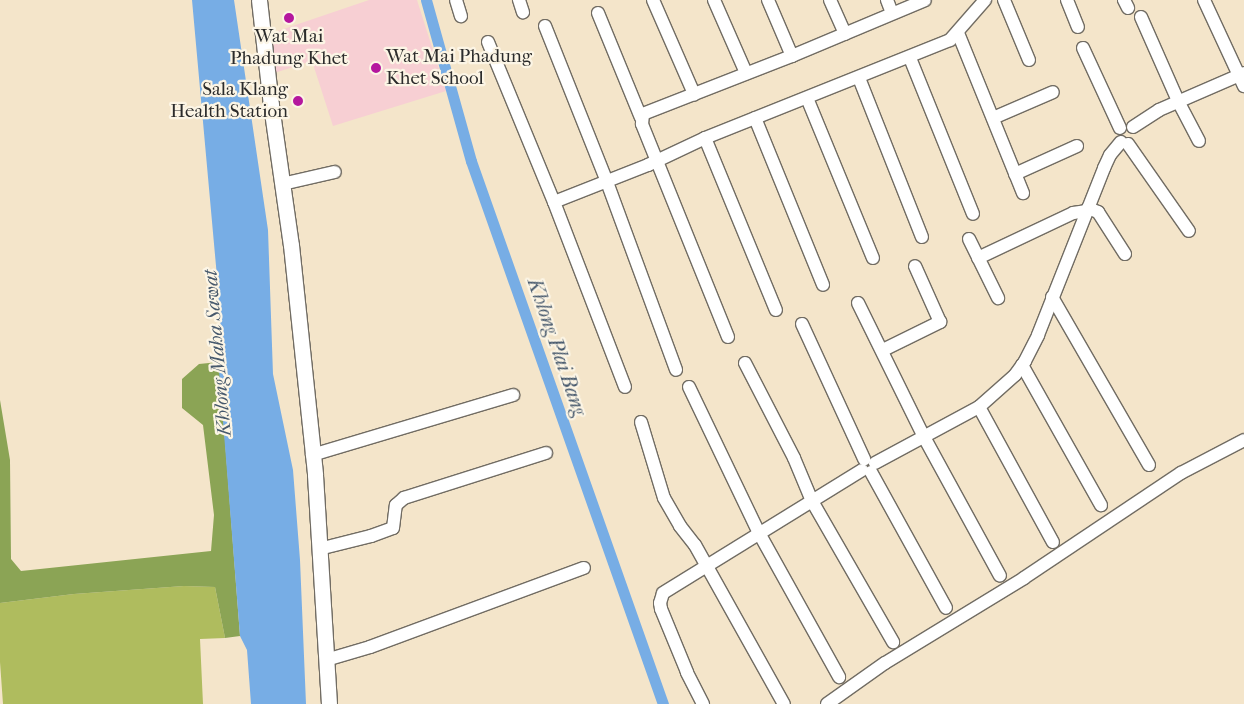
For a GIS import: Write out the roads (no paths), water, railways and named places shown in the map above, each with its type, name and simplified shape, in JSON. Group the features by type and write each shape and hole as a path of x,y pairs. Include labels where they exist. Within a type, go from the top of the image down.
{"street":[{"path":"259,0 292,254 312,455 329,704"},
{"path":"456,0 461,16"},
{"path":"653,0 694,94"},
{"path":"714,0 746,73"},
{"path":"768,0 792,56"},
{"path":"830,0 845,34"},
{"path":"887,0 892,13"},
{"path":"641,118 649,110 792,56 925,0"},
{"path":"554,202 657,161 705,138 910,58 950,40 985,0"},
{"path":"1004,0 1029,60"},
{"path":"1067,0 1078,27"},
{"path":"1133,127 1159,110 1178,101 1242,78 1204,0"},
{"path":"598,13 728,337"},
{"path":"1141,17 1178,101 1199,141"},
{"path":"545,26 607,182 676,370"},
{"path":"958,33 1022,193"},
{"path":"488,42 554,202 625,387"},
{"path":"1083,48 1120,128"},
{"path":"910,58 972,214"},
{"path":"859,78 922,237"},
{"path":"993,118 1053,92"},
{"path":"808,98 873,258"},
{"path":"756,118 823,285"},
{"path":"703,704 687,672 660,602 663,593 868,466 979,407 1015,375 1038,335 1110,155 1125,143 1136,138 1136,132 1133,127 1126,125 1120,128 1117,134 1125,143 1189,231"},
{"path":"705,138 776,310"},
{"path":"1015,174 1077,146"},
{"path":"282,184 335,172"},
{"path":"978,258 1073,213 1087,210 1098,212 1125,254"},
{"path":"968,239 998,298"},
{"path":"883,350 940,322 915,266"},
{"path":"1052,297 1149,465"},
{"path":"858,303 883,350 924,437 1000,576"},
{"path":"802,324 868,466 946,608"},
{"path":"745,363 794,458 812,501 893,642"},
{"path":"1022,365 1101,505"},
{"path":"689,387 759,533 839,677"},
{"path":"312,455 513,395"},
{"path":"979,407 1053,542"},
{"path":"641,422 664,498 680,526 695,545 784,704"},
{"path":"827,704 885,663 1024,578 1181,473 1244,440"},
{"path":"319,549 393,528 396,505 404,498 546,453"},
{"path":"326,660 370,647 584,568"}],"water":[{"path":"192,0 234,0 268,230 273,374 293,470 300,560 306,704 251,704 247,650 240,636 217,345 221,333 217,277"}],"waterway":[{"name":"Khlong Plai Bang","path":"426,0 471,161 663,704"}],"place":[{"name":"Wat Mai Phadung Khet","path":"289,18"},
{"name":"Wat Mai Phadung Khet School","path":"376,68"},
{"name":"Sala Klang Health Station","path":"298,101"}],"water label":[{"name":"Khlong Maha Sawat","path":"217,353"}]}
